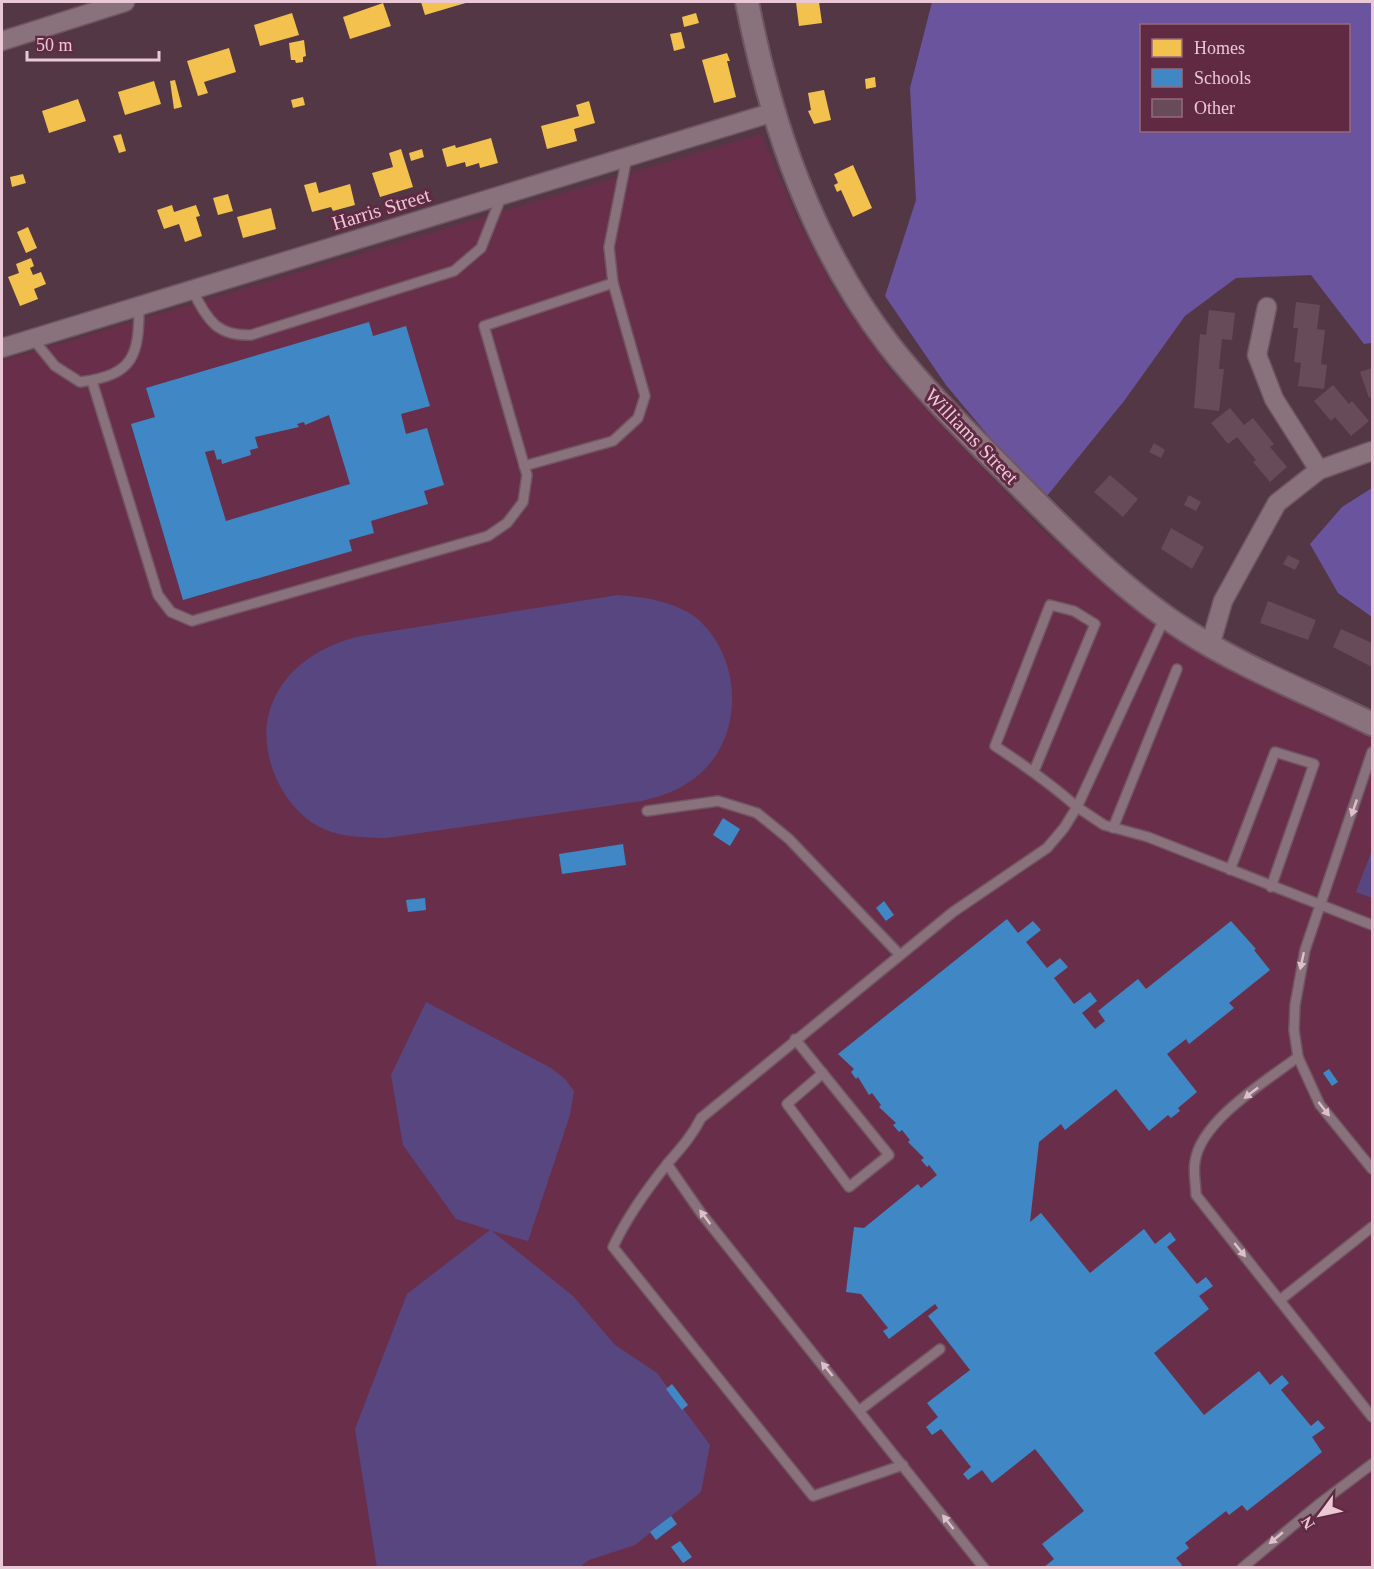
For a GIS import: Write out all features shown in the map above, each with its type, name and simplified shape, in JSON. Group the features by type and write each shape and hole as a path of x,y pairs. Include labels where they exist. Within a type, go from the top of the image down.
{"street":[{"path":"2,41 125,2"},
{"name":"Williams Street","path":"747,2 774,112 802,193 819,231 846,280 889,345 971,436 1110,574 1165,617 1210,646 1372,724"},
{"name":"Harris Street","path":"2,348 774,112"},
{"path":"1268,307 1257,355 1274,399 1319,470"},
{"path":"1210,646 1223,601 1277,503 1319,470 1372,450"}],"lane":[{"path":"524,466 613,441 638,418 645,396 613,283 609,247 627,157"},
{"path":"192,290 210,322 233,335 251,335 454,272 481,248 502,195"},
{"path":"92,381 158,595 171,612 192,621 488,536 507,523 523,502 527,475 484,326 613,283"},
{"path":"33,339 55,366 80,382 106,379 132,360 139,337 139,306"},
{"path":"1034,771 1095,624 1074,611 1050,605 996,746 1034,771 1077,807 1104,825 1148,837 1372,925"},
{"path":"903,1465 813,1496 613,1247 623,1226 667,1164 690,1139 701,1118 953,912 1047,848 1065,828 1077,807 1165,617"},
{"path":"1113,828 1177,669"},
{"path":"1230,870 1275,752 1314,764 1271,887"},
{"path":"1372,752 1305,950 1299,976 1294,1030 1298,1057 1320,1105 1372,1169"},
{"path":"646,811 718,801 757,813 789,838 900,955"},
{"path":"795,1039 823,1073 890,1155 849,1187 787,1104 823,1073"},
{"path":"1298,1057 1236,1104 1208,1130 1195,1161 1196,1195 1372,1417"},
{"path":"667,1164 701,1213 984,1568"},
{"path":"1280,1300 1372,1227"},
{"path":"860,1410 940,1348"},
{"path":"1242,1568 1319,1504 1372,1464"}],"shaded area":[{"path":"932,2 1372,2 1372,343 1364,344 1311,275 1236,278 1185,316 1124,401 1047,496 1001,451 946,385 885,296 916,200 910,88"},
{"path":"761,134 797,218 836,293 889,369 1037,525 1127,604 1200,655 1372,730 1372,1567 2,1568 2,361"},
{"path":"1372,488 1372,617 1338,593 1310,544 1342,507"},
{"path":"618,595 639,597 682,609 700,621 714,638 724,657 730,678 732,700 730,722 723,742 712,761 684,786 642,801 386,838 347,836 317,826 292,804 279,784 269,758 266,733 270,710 280,689 294,671 313,656 335,644 361,636"},
{"path":"1372,850 1372,898 1356,892"},
{"path":"426,1002 551,1068 565,1079 574,1091 570,1115 528,1241 492,1231 573,1296 615,1345 657,1373 710,1445 701,1492 635,1545 589,1560 580,1567 377,1568 355,1429 407,1294 490,1230 456,1219 403,1145 391,1075"}],"building: Homes":[{"path":"421,2 469,2 425,15"},
{"path":"796,2 819,2 822,23 799,26"},
{"path":"383,3 391,26 350,39 343,17"},
{"path":"292,13 299,35 260,46 254,25"},
{"path":"696,13 699,23 684,27 682,17"},
{"path":"681,32 685,48 674,51 670,34"},
{"path":"304,40 306,56 303,57 303,62 296,63 295,60 291,60 289,43"},
{"path":"229,48 236,72 204,82 208,93 198,96 187,61"},
{"path":"727,53 736,97 714,103 702,60"},
{"path":"875,77 876,87 866,89 865,79"},
{"path":"175,80 182,107 174,109 170,81"},
{"path":"154,81 161,104 125,115 118,92"},
{"path":"824,90 831,120 814,124 808,111 811,110 808,93"},
{"path":"303,97 305,105 293,108 291,100"},
{"path":"78,99 86,121 49,133 42,111"},
{"path":"589,101 595,123 574,129 577,141 547,149 541,126 579,116 576,105"},
{"path":"121,134 126,151 119,153 113,136"},
{"path":"491,138 498,163 480,168 479,163 466,167 465,162 447,167 442,149 455,145 456,148"},
{"path":"401,149 413,187 380,197 372,173 393,167 389,153"},
{"path":"422,149 424,157 411,161 409,153"},
{"path":"853,165 872,208 853,217 841,190 837,192 834,185 838,183 834,174"},
{"path":"23,174 26,183 12,187 10,177"},
{"path":"316,182 319,193 350,184 355,205 333,211 331,207 312,212 304,185"},
{"path":"228,194 233,211 218,215 213,198"},
{"path":"172,205 174,212 196,205 200,216 196,217 202,236 185,242 179,224 164,229 157,210"},
{"path":"271,208 276,229 243,238 237,217"},
{"path":"28,227 37,248 26,253 17,232"},
{"path":"31,258 34,266 30,268 33,275 41,272 46,284 34,289 38,299 20,306 8,277 19,273 16,264"}],"building: Schools":[{"path":"369,322 373,336 406,326 430,406 401,414 406,434 427,428 444,485 424,491 428,504 371,521 374,533 349,540 352,551 183,600 131,424 155,417 146,388","holes":["329,415 350,484 226,521 205,452 214,450 217,460 221,459 222,464 251,455 250,450 258,448 255,437 299,427 297,424 304,422 305,425"]},
{"path":"723,818 740,829 730,846 713,835"},
{"path":"623,844 626,865 562,874 559,854"},
{"path":"425,898 426,910 408,912 406,900"},
{"path":"884,901 894,915 886,921 876,908"},
{"path":"1007,919 1018,933 1033,921 1041,930 1026,942 1047,968 1060,958 1068,967 1054,978 1074,1004 1090,992 1097,1001 1082,1013 1095,1029 1105,1021 1098,1011 1138,979 1146,989 1231,921 1256,949 1254,950 1270,970 1229,1003 1234,1008 1189,1044 1186,1039 1167,1054 1197,1092 1178,1108 1180,1111 1171,1118 1168,1115 1149,1131 1116,1089 1065,1130 1061,1124 1039,1142 1030,1222 1041,1213 1090,1273 1144,1229 1155,1244 1170,1232 1176,1240 1167,1247 1197,1284 1206,1277 1213,1286 1199,1296 1209,1309 1154,1353 1204,1415 1259,1371 1270,1385 1282,1375 1289,1383 1281,1390 1311,1426 1318,1420 1325,1428 1312,1437 1322,1452 1247,1511 1242,1505 1229,1515 1226,1511 1185,1543 1189,1548 1176,1558 1182,1565 1179,1568 1043,1568 1054,1559 1042,1544 1084,1511 1035,1449 992,1483 982,1470 968,1480 963,1474 971,1467 941,1429 932,1435 926,1427 938,1417 927,1403 970,1370 928,1316 938,1308 935,1304 889,1339 883,1331 888,1328 861,1294 846,1292 854,1227 864,1228 918,1184 921,1188 937,1175 929,1165 927,1167 921,1160 924,1158 908,1142 910,1140 902,1130 899,1132 893,1125 896,1123 879,1107 881,1105 872,1093 869,1095 858,1077 856,1079 851,1072 854,1069 838,1054"},
{"path":"1329,1069 1338,1082 1332,1086 1323,1073"},
{"path":"672,1384 688,1405 682,1410 666,1389"},
{"path":"671,1516 677,1524 656,1540 650,1532"},
{"path":"680,1541 692,1557 683,1563 671,1547"}],"building: Other":[{"path":"1296,302 1320,305 1317,329 1325,330 1321,364 1327,365 1324,389 1298,386 1301,363 1294,362 1298,328 1293,328"},
{"path":"1209,310 1235,313 1232,340 1222,339 1219,369 1224,369 1219,411 1194,408 1200,334 1206,335"},
{"path":"1372,368 1372,396 1369,398 1360,372"},
{"path":"1333,385 1349,404 1352,401 1369,421 1351,436 1335,417 1331,421 1314,401"},
{"path":"1230,408 1244,425 1253,418 1274,444 1270,447 1287,467 1270,482 1253,462 1256,460 1237,437 1228,444 1211,423"},
{"path":"1154,443 1165,450 1161,458 1149,452"},
{"path":"1110,475 1138,499 1123,517 1094,492"},
{"path":"1189,495 1201,502 1196,511 1184,505"},
{"path":"1171,528 1204,547 1192,569 1161,549"},
{"path":"1288,555 1300,561 1295,570 1283,564"},
{"path":"1268,601 1316,620 1308,640 1260,623"},
{"path":"1341,629 1372,643 1372,667 1333,647"}]}
